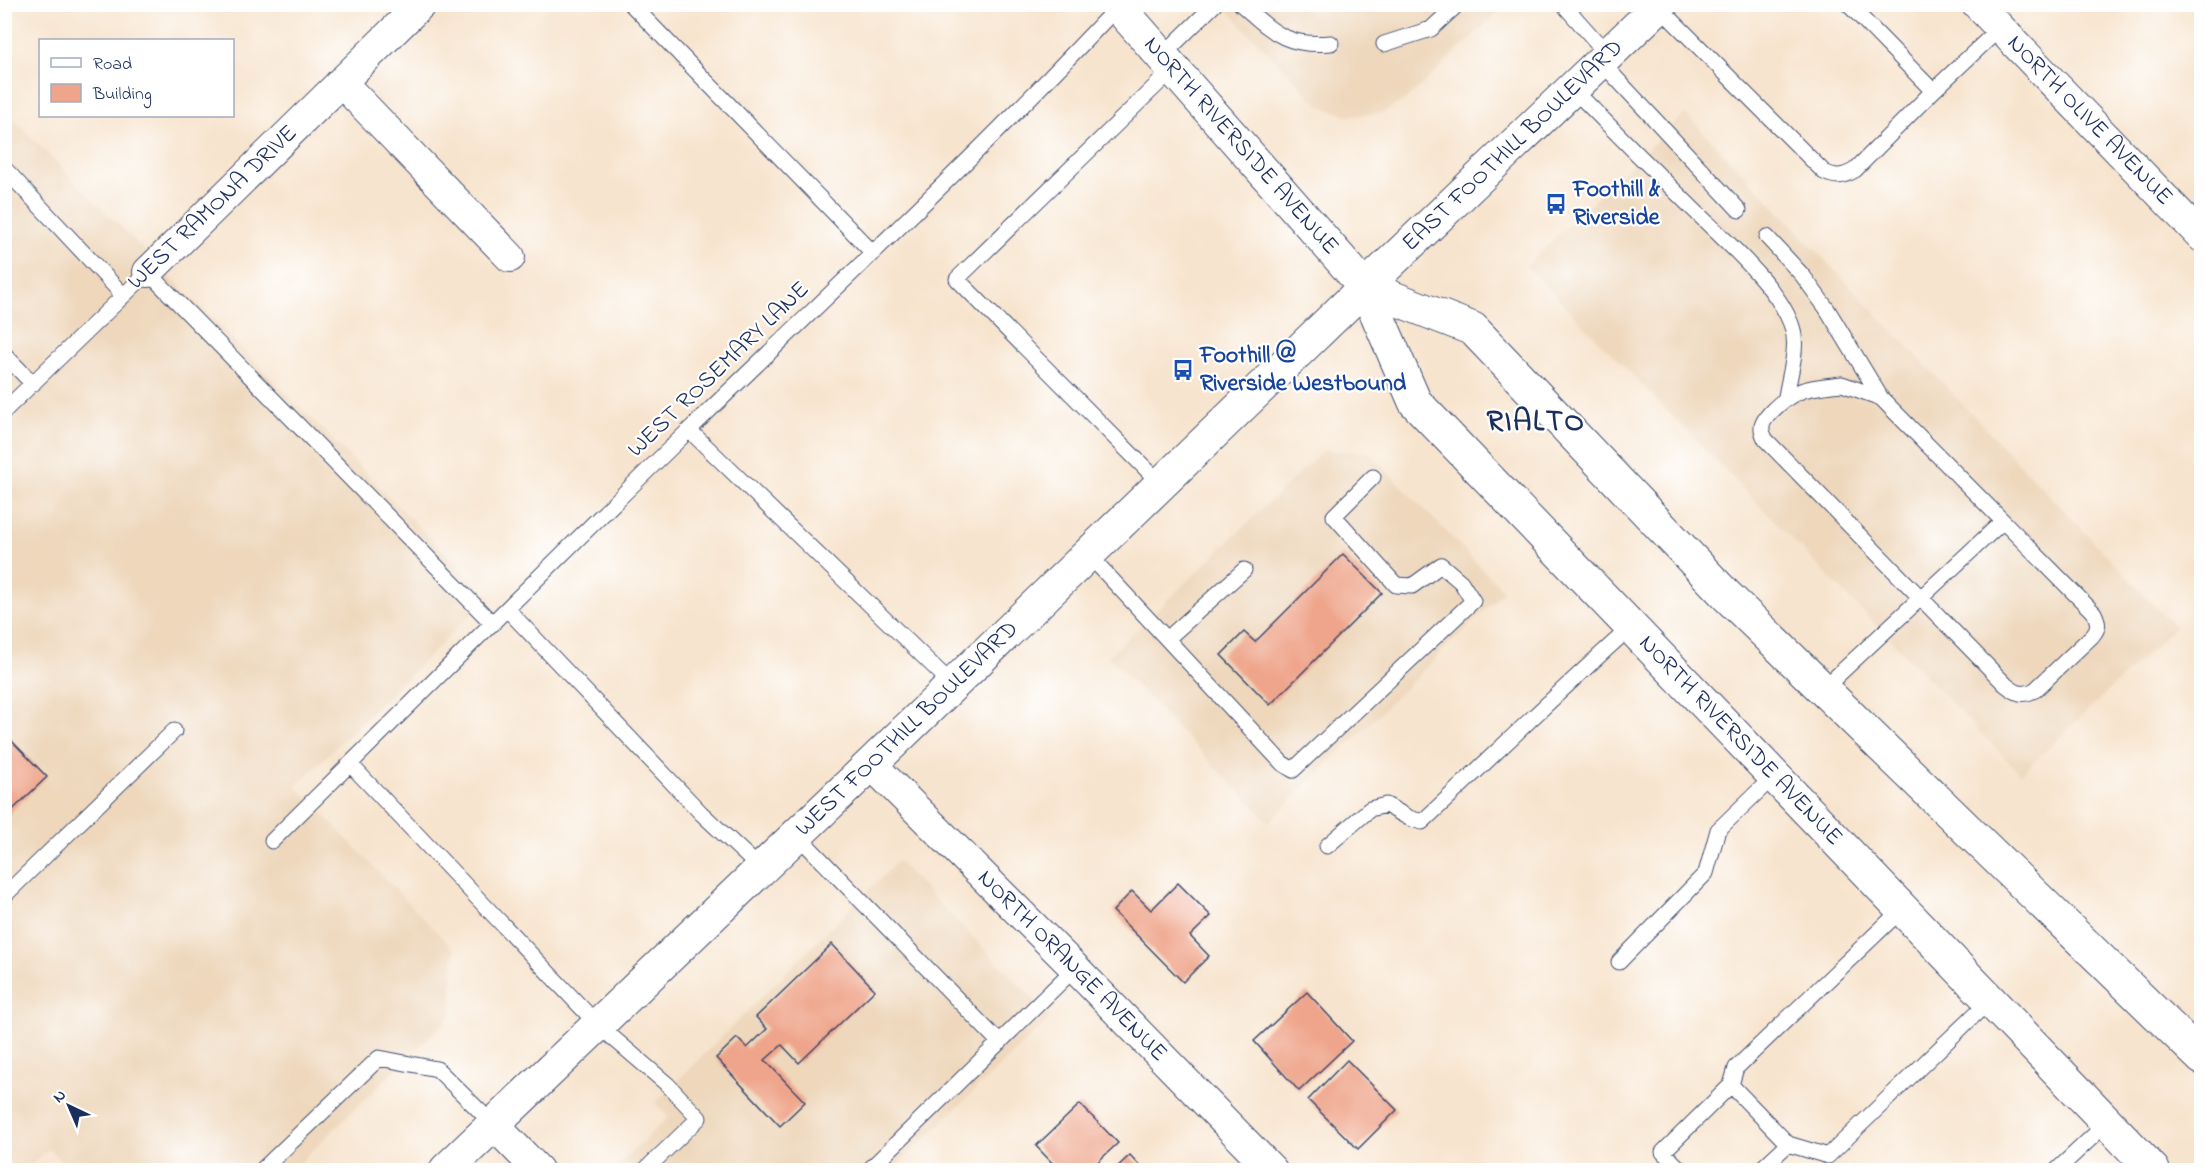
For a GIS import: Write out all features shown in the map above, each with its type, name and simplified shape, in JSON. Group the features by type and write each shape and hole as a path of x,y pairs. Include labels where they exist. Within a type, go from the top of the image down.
{"main road":[{"name":"NORTH RIVERSIDE AVENUE","path":"1117,5 1365,287 1415,402 2153,1170"},
{"name":"EAST FOOTHILL BOULEVARD","path":"1365,287 1660,6"},
{"name":"NORTH RIVERSIDE AVENUE","path":"1365,287 1473,329 1725,594 2202,1058"},
{"name":"WEST FOOTHILL BOULEVARD","path":"446,1170 871,765 1365,287"}],"street":[{"name":"WEST RAMONA DRIVE","path":"148,272 421,4"},
{"name":"NORTH OLIVE AVENUE","path":"1977,4 2202,237"},
{"path":"341,82 510,256"},
{"name":"NORTH ORANGE AVENUE","path":"871,765 1272,1170"},
{"path":"494,1125 538,1170"}],"lane":[{"path":"631,4 873,253"},
{"path":"1161,484 957,279 1167,62 1215,4"},
{"path":"1241,4 1277,35 1310,45 1331,43"},
{"path":"1384,44 1431,29 1458,4"},
{"path":"1563,4 1604,59 1739,210"},
{"path":"1848,4 1933,91"},
{"name":"WEST ROSEMARY LANE","path":"272,841 688,430 873,253 1065,63 1117,5"},
{"path":"1660,6 1824,172 1833,177 1843,176 1855,170 1933,91 2000,28"},
{"path":"1573,89 1738,255 1787,313 1795,345 1786,397"},
{"path":"4,168 123,295"},
{"path":"1767,237 1803,276 1827,309 1881,398 2094,613 2098,622 2097,630 2035,690 2026,694 2016,693 1766,440 1761,432 1762,422 1786,397 1811,387 1842,384 1881,398"},
{"path":"148,272 492,624"},
{"name":"WEST RAMONA DRIVE","path":"4,411 148,272"},
{"path":"4,354 33,384"},
{"path":"688,430 953,685"},
{"path":"1088,554 1282,763 1293,770 1473,601 1461,582 1441,565 1412,586 1396,585 1334,516 1374,477"},
{"path":"1822,689 2002,522"},
{"path":"1167,639 1244,570"},
{"path":"507,609 701,813 761,869"},
{"path":"1326,846 1370,809 1386,805 1422,822 1537,716 1584,668 1631,627"},
{"path":"4,896 174,731"},
{"path":"350,764 598,1024 668,1086 699,1118 645,1170"},
{"path":"1619,962 1706,873 1718,830 1774,776"},
{"path":"797,835 1000,1042"},
{"path":"1681,1170 1663,1152 1731,1084 1736,1068 1902,909"},
{"path":"869,1170 1075,969"},
{"path":"1731,1084 1788,1144 1828,1156 1990,1000"},
{"path":"262,1170 379,1058 437,1069 494,1125"},
{"path":"2057,1170 2107,1123"},
{"path":"1760,1170 1788,1144"}],"shaded area":[{"path":"1222,5 1506,5 1408,98 1382,113 1346,116 1319,105"},
{"path":"4,110 489,597 296,786 454,950 451,1016 292,1170 70,1170 49,1149 26,1170 5,1170"},
{"path":"1685,113 2175,627 2021,774 1526,266"},
{"path":"1323,451 1368,452 1504,591 1269,822 1108,657"},
{"path":"898,861 1051,1017 892,1170 613,1170 668,1117 655,1103"}],"building":[{"path":"1343,554 1382,593 1270,705 1221,655 1244,632 1255,642"},
{"path":"4,733 47,777 4,818"},
{"path":"1178,883 1211,916 1190,936 1209,956 1183,982 1113,911 1132,891 1151,910"},
{"path":"832,944 875,990 799,1063 782,1045 765,1060 805,1102 780,1126 716,1058 737,1038 747,1048 767,1029 756,1017"},
{"path":"1307,992 1352,1041 1299,1091 1254,1041"},
{"path":"1347,1060 1397,1110 1358,1149 1308,1100"},
{"path":"1080,1104 1118,1143 1089,1170 1059,1170 1036,1146"},
{"path":"1130,1155 1144,1170 1114,1170"}],"place":[{"name":"Foothill & Riverside","path":"1556,204"},
{"name":"Foothill @ Riverside Westbound","path":"1183,370"}],"district":[{"name":"RIALTO","path":"1536,423"}]}
